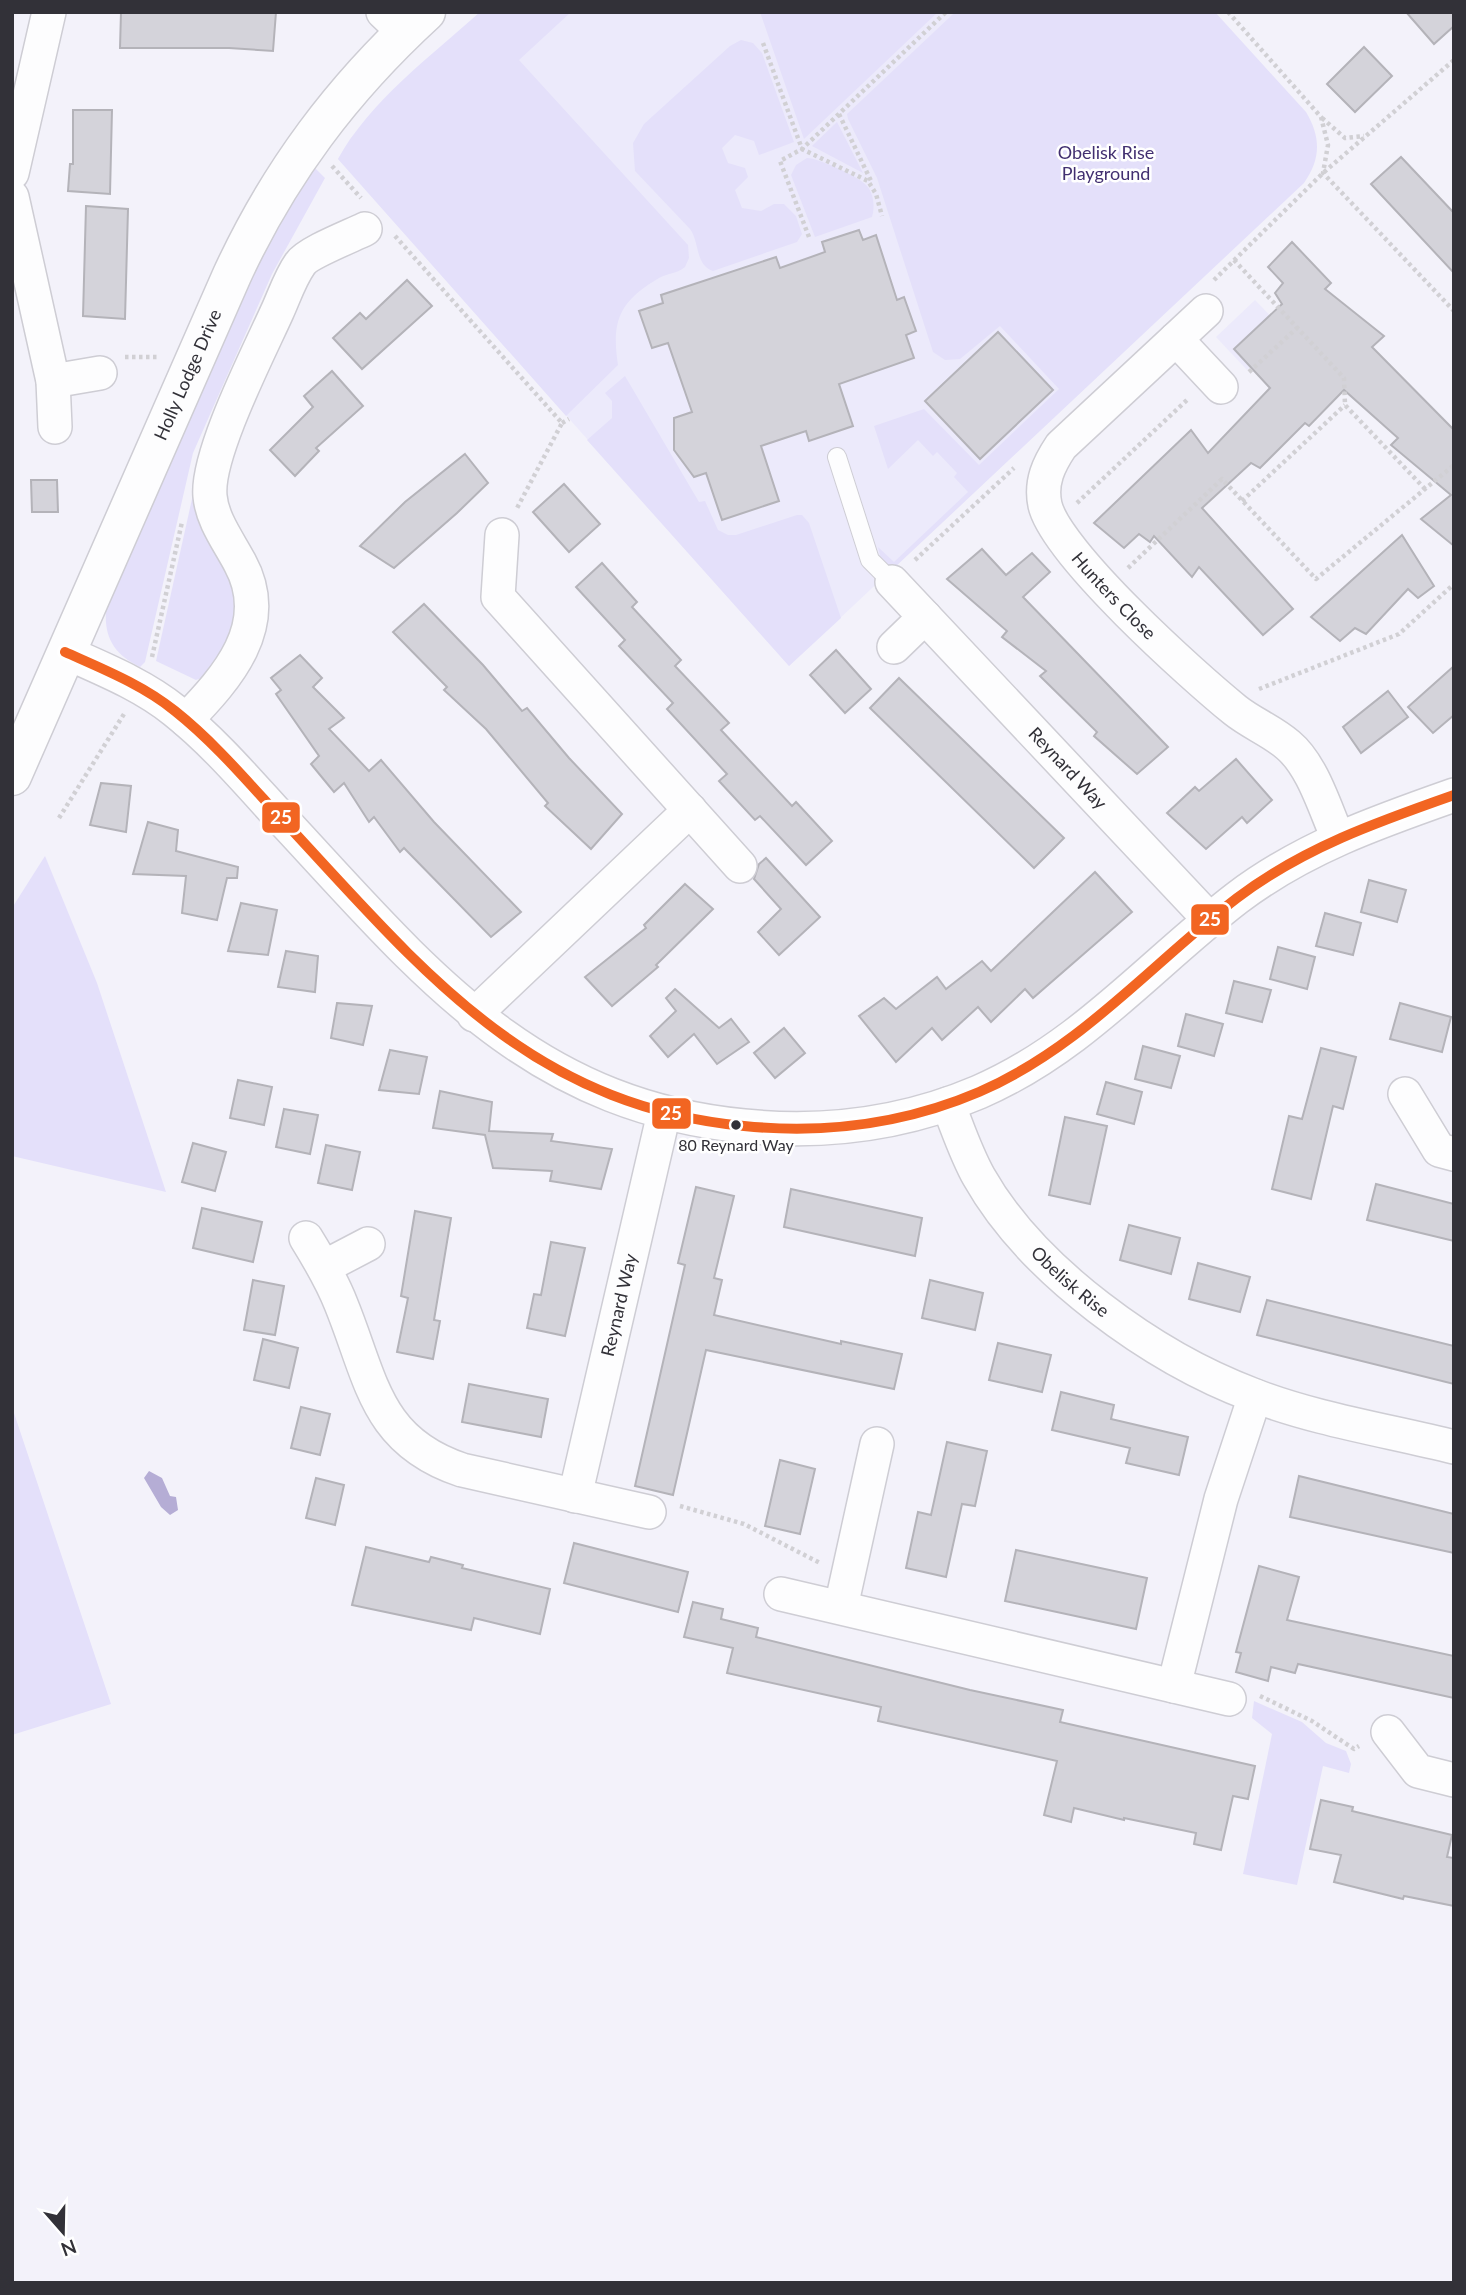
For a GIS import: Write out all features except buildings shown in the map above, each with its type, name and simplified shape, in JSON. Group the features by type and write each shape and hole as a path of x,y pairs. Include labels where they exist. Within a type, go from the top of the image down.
{"main road":[{"name":"Holly Lodge Drive","path":"12,776 232,275 271,198 326,116 404,19"}],"street":[{"path":"12,173 50,12"},
{"path":"12,197 53,381 55,427"},
{"path":"186,720 233,667 244,646 252,610 242,567 218,523 210,497 214,460 254,363 301,262 373,220"},
{"name":"Hunters Close","path":"1206,311 1061,446 1048,466 1043,487 1045,506 1054,525 1107,588 1176,658 1226,702 1290,746 1304,765 1338,838"},
{"path":"1176,339 1216,382"},
{"path":"53,381 100,373"},
{"path":"502,535 498,597 740,866"},
{"name":"Reynard Way","path":"892,582 1210,920"},
{"path":"894,647 925,617"},
{"path":"65,652 138,688 186,720 398,944 474,1015 505,1039 566,1075 617,1098 664,1113 734,1125 829,1129 885,1121 948,1104 1010,1077 1069,1041 1210,920 1272,873 1338,838 1454,795"},
{"path":"474,1015 690,810"},
{"path":"1405,1094 1439,1150 1454,1154"},
{"name":"Obelisk Rise","path":"948,1104 980,1179 1042,1258 1137,1336 1201,1373 1255,1396 1454,1447"},
{"name":"Reynard Way","path":"575,1496 664,1113"},
{"path":"306,1237 341,1304 372,1393 406,1440 436,1461 462,1470 649,1513"},
{"path":"324,1267 368,1244"},
{"path":"1174,1686 1222,1499 1255,1396"},
{"path":"845,1593 876,1444"},
{"path":"781,1594 845,1593 1174,1686 1229,1699"},
{"path":"1388,1732 1418,1771 1454,1780"}],"lane":[{"path":"837,457 870,560 892,582"}],"path":[{"path":"810,237 780,161 803,149 946,12"},
{"path":"1228,12 1321,117 1345,138 1367,135"},
{"path":"763,43 803,149 873,185"},
{"path":"1426,490 1345,405 1344,378 1234,260 1323,173 1454,60"},
{"path":"839,114 873,185 882,216"},
{"path":"1321,117 1328,145 1323,173"},
{"path":"330,164 373,220 562,423"},
{"path":"1323,173 1454,311"},
{"path":"1054,525 1216,382 1227,394 1297,328"},
{"path":"1242,500 1345,405"},
{"path":"502,535 562,423 569,419"},
{"path":"1107,588 1222,479 1316,579 1454,465"},
{"path":"150,664 183,518"},
{"path":"1226,702 1399,634 1454,584"},
{"path":"59,818 127,709 120,705"},
{"path":"649,1513 670,1504 715,1514 765,1534 845,1593"},
{"path":"1229,1699 1254,1693 1312,1721 1354,1749 1388,1732"}],"shaded area":[{"path":"480,12 955,12 853,109 1097,377 789,666 338,159 350,139 381,105"},
{"path":"1255,300 1287,333 1247,370 1216,337"},
{"path":"149,1471 162,1478 170,1496 176,1497 178,1510 170,1515 161,1507 144,1478"}],"green space":[{"path":"480,12 571,12 519,60 688,245 689,258 685,267 646,286 627,304 621,313 616,336 618,365 566,416 338,159 351,138 384,99"},
{"path":"760,12 938,12 804,139"},
{"name":"Obelisk Rise Playground","path":"955,12 1215,12 1306,112 1316,139 1316,157 1304,183 893,569 880,556 878,547 894,562 968,492 954,477 957,473 937,452 933,456 918,440 888,469 874,426 924,409 979,465 1059,389 1000,326 960,359 945,360 933,352 877,178 848,119 847,114"},
{"path":"741,40 753,43 762,53 794,142 759,155 754,141 735,135 722,148 728,163 745,168 748,177 735,190 742,208 761,211 774,204 784,204 796,216 802,234 797,242 713,271 700,259 690,229 635,171 633,143 644,124 730,46"},
{"path":"837,122 863,173 812,146"},
{"path":"807,158 829,164 863,182 872,197 872,217 815,237 791,175 796,165"},
{"path":"313,166 325,178 272,274 193,453 145,662 140,667 124,657 113,645 107,629 106,611 256,267"},
{"path":"625,376 699,502 705,501 718,530 728,535 736,535 797,515 802,515 809,523 841,618 789,666 587,440 612,418 612,401 605,393"},
{"path":"196,481 235,586 235,630 204,677 196,680 156,661"},
{"path":"45,856 97,983 166,1192 12,1156 12,908"},
{"path":"12,1407 111,1704 12,1735"},
{"path":"1254,1701 1302,1722 1326,1743 1346,1751 1351,1764 1349,1773 1323,1766 1297,1885 1243,1874 1272,1734 1252,1718"}],"transit line":[{"name":"25","path":"65,652 136,685 189,723 230,762 380,925 430,975 482,1020 538,1058 599,1090 667,1113 744,1126 804,1129 863,1124 922,1112 979,1092 1016,1074 1083,1029 1205,923 1262,880 1341,838 1454,795"}],"place":[{"name":"80 Reynard Way","path":"736,1125"}]}
